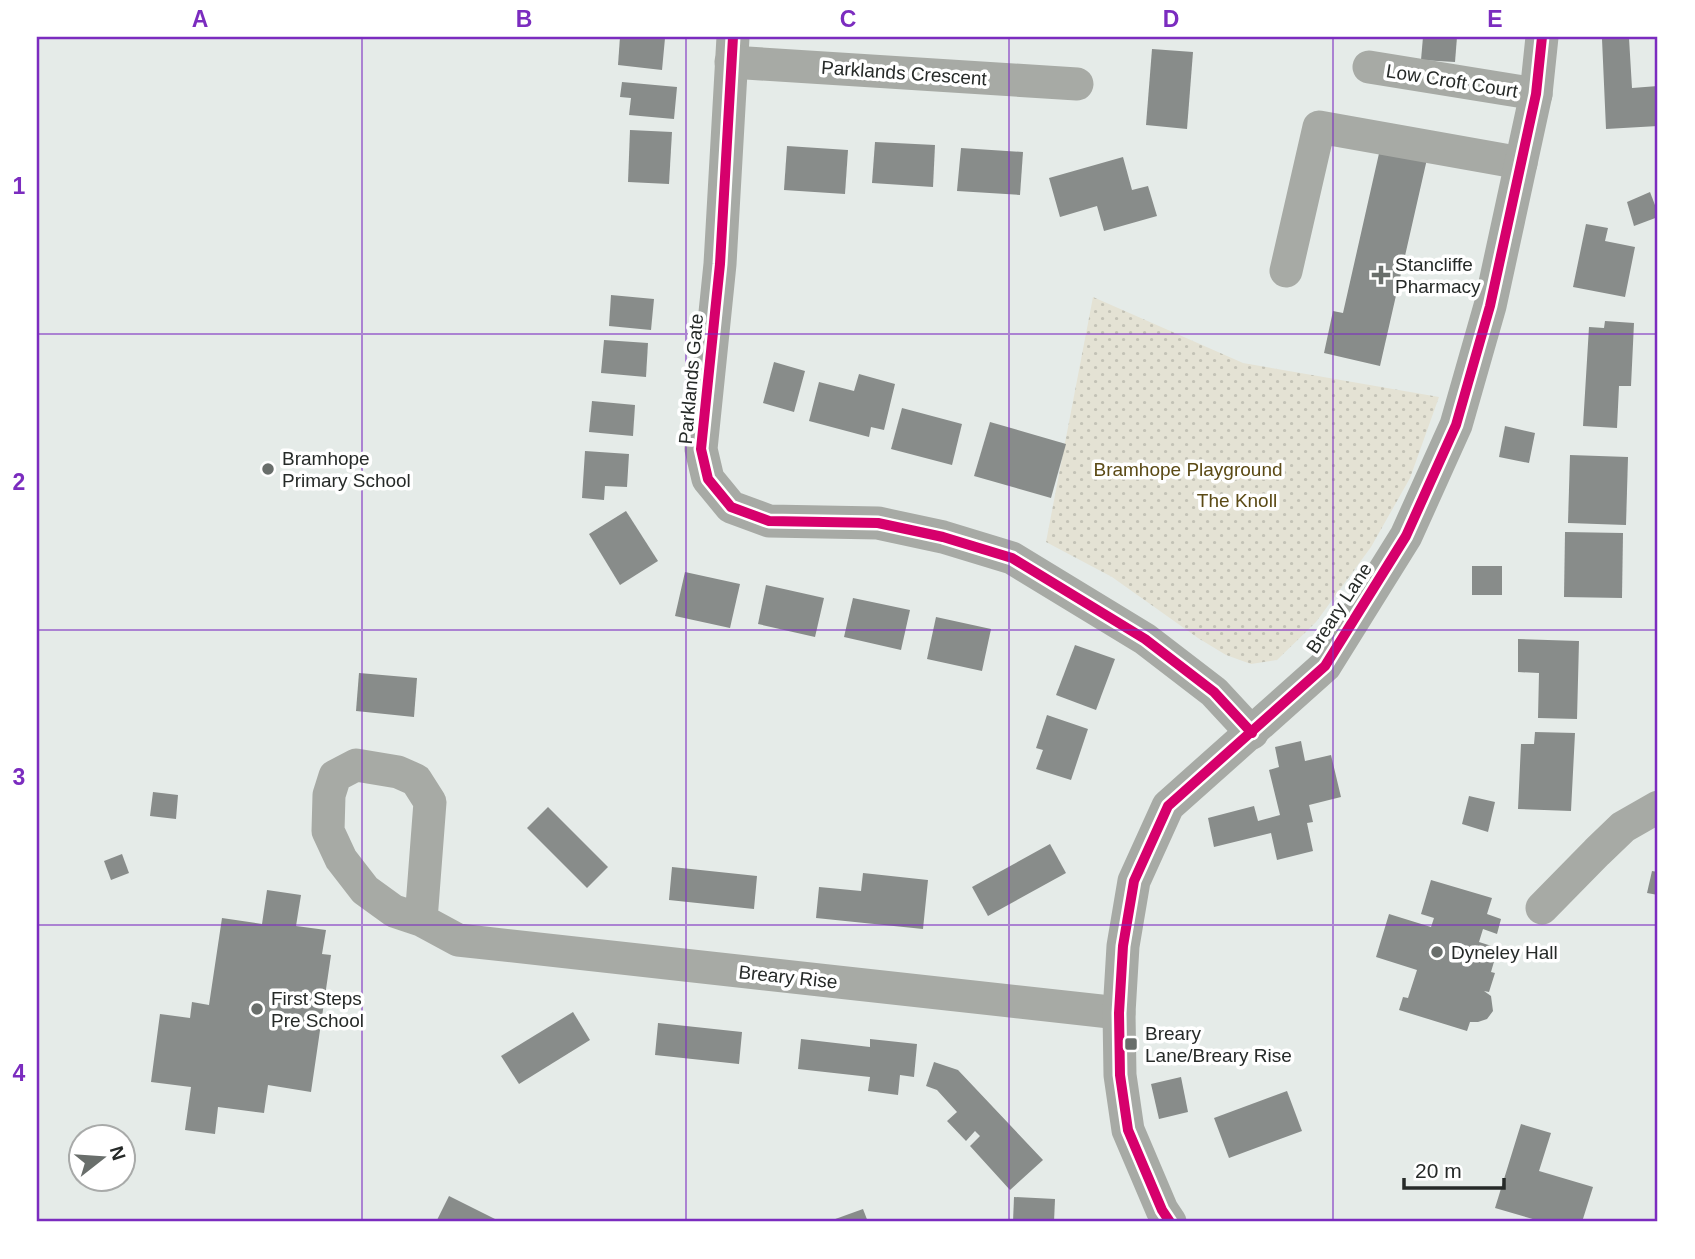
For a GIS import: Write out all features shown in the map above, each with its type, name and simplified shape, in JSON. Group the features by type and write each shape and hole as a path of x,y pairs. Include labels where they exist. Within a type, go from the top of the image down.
{"street":[{"name":"Breary Lane","path":"1170,1222 1128,1130 1120,1075 1119,1013 1123,946 1134,881 1168,806 1325,666 1406,536 1456,425 1490,306 1536,94 1542,37"},
{"name":"Parklands Crescent","path":"732,50 1077,85"},
{"name":"Parklands Gate","path":"732,50 720,264 701,449 708,479 731,508 769,522 878,523 943,537 1012,558 1146,639 1214,692 1252,733"},
{"name":"Low Croft Court","path":"1369,67 1536,94"},
{"path":"1286,271 1319,127 1521,163"},
{"path":"356,765 398,772 416,780 430,802 421,920 394,911 365,890 341,859 328,831 329,795 335,776 356,765"},
{"path":"1542,908 1623,827 1658,807"},
{"name":"Breary Rise","path":"421,920 458,940 1119,1013"}],"green space":[{"name":"The Knoll","path":"1093,297 1243,363 1439,397 1410,478 1371,547 1316,622 1277,660 1251,664 1226,655 1112,577 1046,542"}],"building":[{"path":"620,37 665,38 662,70 618,65"},
{"path":"1423,37 1457,37 1455,62 1421,60"},
{"path":"1629,38 1632,88 1658,86 1658,126 1606,129 1602,39"},
{"path":"1152,49 1193,52 1187,129 1146,125"},
{"path":"622,82 677,87 674,119 629,115 631,98 620,97"},
{"path":"630,130 672,132 669,184 628,182"},
{"path":"875,142 935,145 933,187 872,183"},
{"path":"787,146 848,150 845,194 784,190"},
{"path":"961,148 1023,152 1020,195 957,191"},
{"path":"1380,149 1427,159 1380,366 1324,353 1333,311 1343,313"},
{"path":"1123,157 1132,190 1148,186 1157,216 1104,231 1097,206 1060,217 1049,178"},
{"path":"1650,192 1658,217 1634,226 1627,202"},
{"path":"1586,224 1608,228 1605,241 1635,247 1625,297 1573,287"},
{"path":"611,295 654,299 651,330 609,326"},
{"path":"1605,321 1634,323 1631,386 1619,386 1617,428 1583,426 1589,327 1604,328"},
{"path":"604,340 648,343 646,377 601,373"},
{"path":"774,362 805,371 794,412 763,403"},
{"path":"859,374 895,384 884,430 871,427 869,437 809,421 819,382 854,391"},
{"path":"592,401 635,405 633,436 589,432"},
{"path":"902,408 962,424 952,465 891,449"},
{"path":"990,422 1066,444 1051,498 974,476"},
{"path":"1505,426 1535,433 1529,463 1499,457"},
{"path":"585,451 629,454 627,487 605,486 604,500 582,498"},
{"path":"1570,455 1628,457 1626,525 1568,523"},
{"path":"626,511 658,561 620,585 589,534"},
{"path":"1565,532 1623,533 1622,598 1564,597"},
{"path":"1472,566 1502,566 1502,595 1472,595"},
{"path":"685,572 740,584 730,628 675,616"},
{"path":"766,585 824,598 815,637 758,624"},
{"path":"853,598 910,610 901,650 844,637"},
{"path":"936,617 991,629 982,671 927,659"},
{"path":"1518,639 1579,641 1577,719 1538,718 1539,673 1518,672"},
{"path":"1075,645 1115,659 1096,710 1056,695"},
{"path":"359,673 417,678 414,717 356,711"},
{"path":"1047,715 1088,729 1071,780 1036,769 1043,750 1036,748"},
{"path":"1535,732 1575,733 1571,811 1518,809 1521,744 1534,744"},
{"path":"1301,741 1305,761 1331,755 1341,797 1309,805 1313,822 1307,823 1313,851 1277,860 1271,833 1214,847 1208,818 1254,806 1258,821 1280,815 1269,770 1279,767 1275,747"},
{"path":"153,792 178,795 176,819 150,816"},
{"path":"1469,796 1495,802 1488,832 1462,824"},
{"path":"548,807 608,867 587,888 527,828"},
{"path":"1050,844 1066,873 988,916 972,887"},
{"path":"122,854 129,873 111,880 104,861"},
{"path":"672,867 757,876 754,909 669,900"},
{"path":"1652,871 1658,872 1658,895 1647,893"},
{"path":"863,873 928,880 923,929 816,918 819,887 861,891"},
{"name":"Dyneley Hall","path":"1431,880 1492,898 1487,914 1501,919 1497,934 1483,929 1479,942 1498,948 1489,992 1484,991 1491,996 1493,1011 1487,1019 1470,1022 1467,1031 1399,1010 1403,997 1408,998 1417,970 1376,957 1389,914 1431,927 1434,918 1421,914"},
{"name":"First Steps Pre School","path":"267,890 301,895 296,926 326,930 322,954 331,955 311,1092 268,1085 264,1113 218,1107 215,1134 185,1130 191,1087 151,1082 160,1014 190,1018 192,1002 209,1005 222,918 262,924"},
{"path":"573,1012 590,1040 519,1084 501,1056"},
{"path":"658,1023 742,1032 739,1064 655,1055"},
{"path":"801,1039 870,1047 870,1039 917,1044 914,1077 900,1075 898,1095 868,1091 870,1077 798,1069"},
{"path":"934,1062 958,1070 1043,1160 1010,1190 970,1146 980,1136 975,1131 966,1141 947,1121 957,1112 937,1090 926,1086"},
{"path":"1181,1077 1188,1112 1159,1119 1151,1084"},
{"path":"1287,1091 1302,1131 1229,1158 1214,1118"},
{"path":"1521,1124 1551,1133 1539,1171 1593,1187 1582,1222 1543,1222 1495,1208"},
{"path":"449,1196 501,1222 436,1222"},
{"path":"1014,1197 1055,1199 1054,1222 1013,1222"},
{"path":"863,1209 868,1222 827,1222"}],"cycle path":[{"path":"733,37 720,264 701,449 708,479 731,507 769,521 878,523 943,537 1012,558 1145,639 1214,692 1252,733"},
{"path":"1170,1222 1162,1210 1128,1130 1120,1075 1119,1013 1123,946 1134,881 1168,806 1325,666 1406,536 1456,425 1490,306 1536,94 1542,37"}],"place":[{"name":"Stancliffe Pharmacy","path":"1381,275"},
{"name":"Bramhope Primary School","path":"268,469"},
{"name":"Dyneley Hall","path":"1437,952"},
{"name":"First Steps Pre School","path":"257,1009"},
{"name":"Breary Lane/Breary Rise","path":"1131,1044"}],"park label":[{"name":"Bramhope Playground","path":"1188,469"}]}
